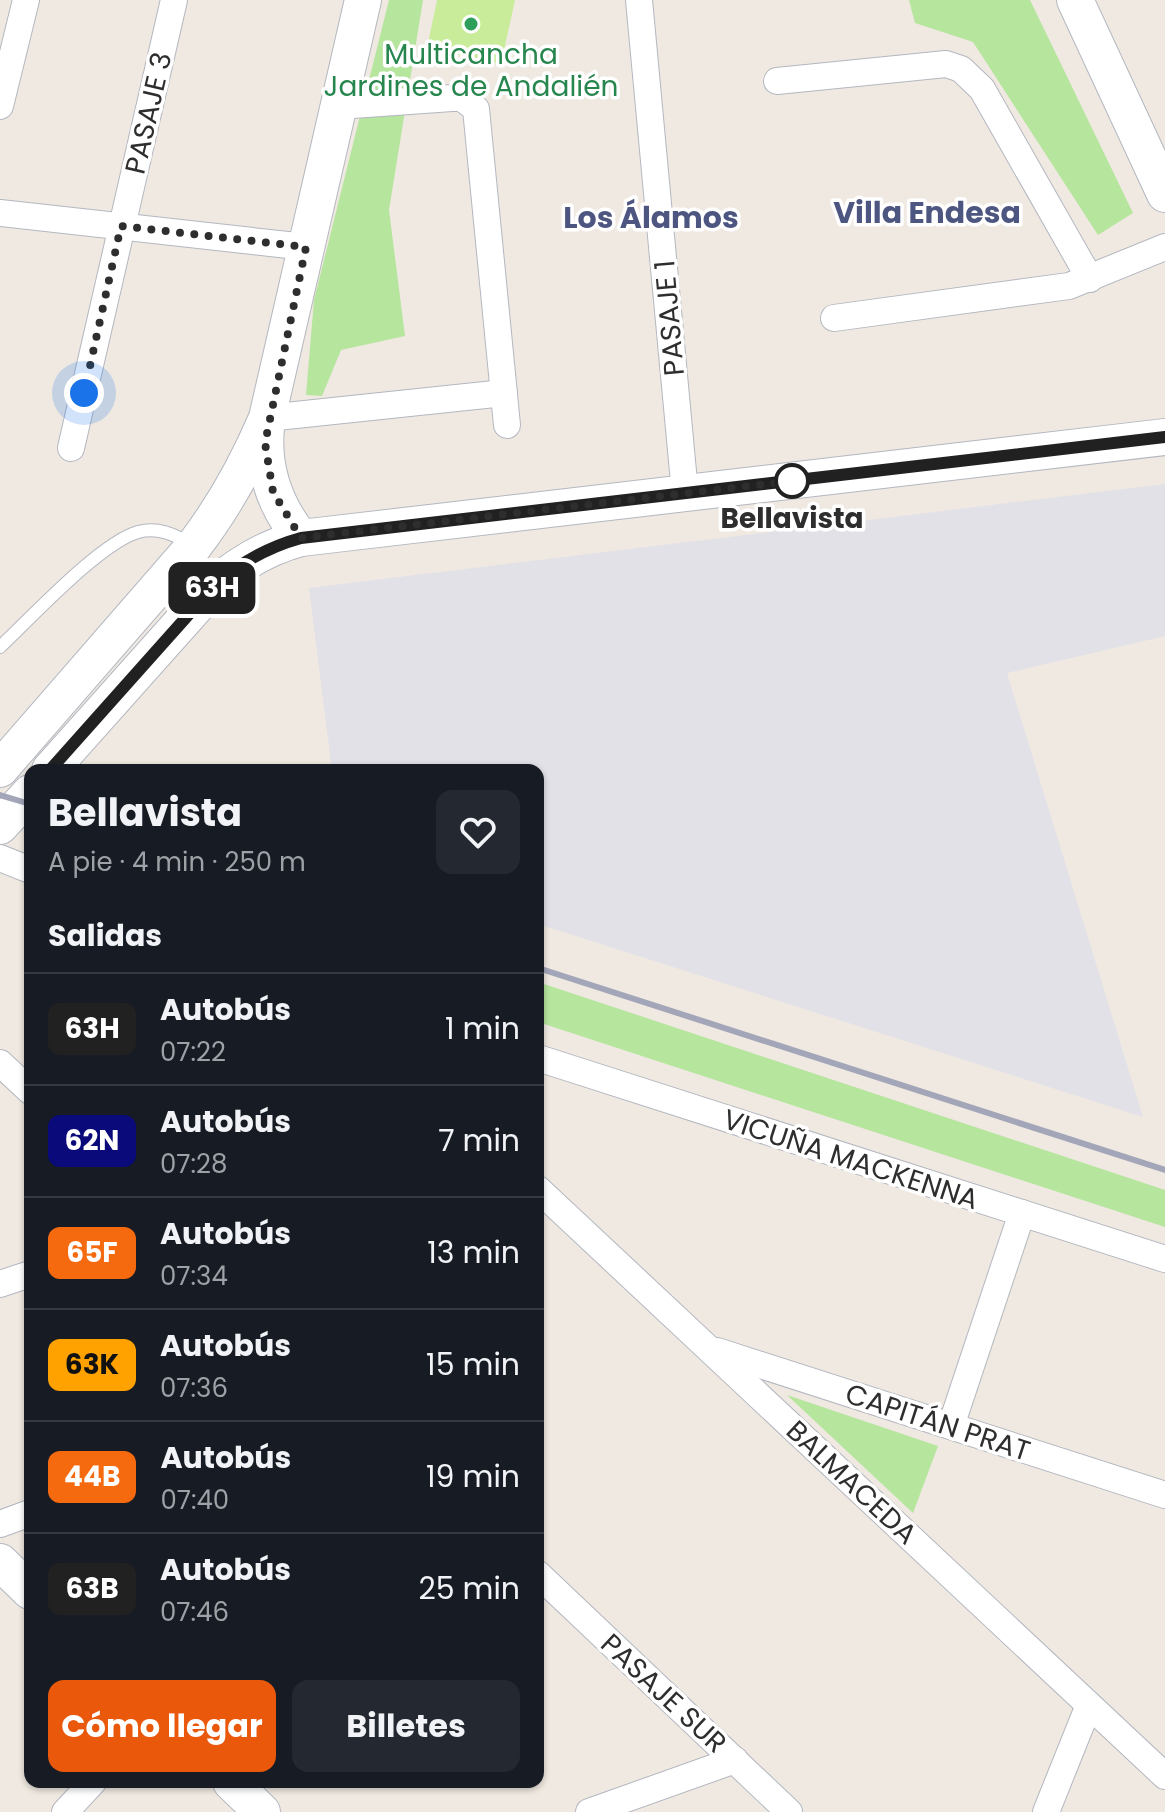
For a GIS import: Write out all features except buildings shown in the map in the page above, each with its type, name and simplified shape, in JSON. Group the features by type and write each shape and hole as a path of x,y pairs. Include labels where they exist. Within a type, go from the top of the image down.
{"main road":[{"path":"301,538 273,492 265,443 267,418 363,0"},
{"path":"1075,0 1165,194"},
{"path":"0,769 193,547 234,487 267,418"},
{"path":"55,764 215,585 247,560 301,538 1165,437"},
{"path":"0,826 24,800"},
{"path":"0,1562 24,1585"},
{"path":"237,1788 262,1812"}],"street":[{"path":"0,106 26,0"},
{"name":"PASAJE 3","path":"71,448 174,0"},
{"name":"PASAJE 1","path":"639,0 685,493"},
{"path":"777,81 932,64 961,69 982,89 1090,279"},
{"path":"338,106 462,98 476,109 507,425"},
{"path":"0,213 306,247"},
{"path":"834,318 1037,293 1090,279 1165,247"},
{"path":"267,418 504,393"},
{"path":"0,858 24,868"},
{"name":"VICUÑA MACKENNA","path":"544,1060 1165,1259"},
{"path":"0,1063 24,1085"},
{"name":"BALMACEDA","path":"544,1195 1165,1776"},
{"path":"951,1426 1022,1213"},
{"path":"0,1284 24,1276"},
{"name":"CAPITÁN PRAT","path":"710,1349 1165,1495"},
{"path":"0,1524 24,1515"},
{"name":"PASAJE SUR","path":"544,1580 789,1812"},
{"path":"1046,1812 1089,1705"},
{"path":"589,1812 735,1760"},
{"path":"65,1812 87,1788"}],"lane":[{"path":"0,647 92,562 139,531 167,532 193,547"}],"shaded area":[{"path":"1165,484 1165,636 1007,673 1143,1117 544,926 544,764 331,764 309,588"}],"green space":[{"path":"389,0 423,0 389,210 405,336 341,350 322,396 306,395 314,300"},
{"name":"Multicancha Jardines de Andalién","path":"437,0 515,0 501,64 427,48"},
{"path":"909,0 1030,0 1133,213 1098,235 973,42 915,23"},
{"path":"544,984 1165,1190 1165,1227 544,1024"},
{"path":"787,1395 938,1446 913,1513"}],"railway":[{"path":"0,795 24,802"},
{"path":"544,970 1165,1170"}],"bus line":[{"name":"63H","path":"55,764 215,585 247,560 282,543 301,538 1165,437"}],"place":[{"name":"Multicancha Jardines de Andalién","path":"471,24"},
{"name":"Bellavista","path":"792,481"}],"district":[{"name":"Villa Endesa","path":"927,213"},
{"name":"Los Álamos","path":"651,218"}],"route":[{"path":"84,393 121,226 306,247 267,418 265,443 273,492 301,538 792,481"}]}
